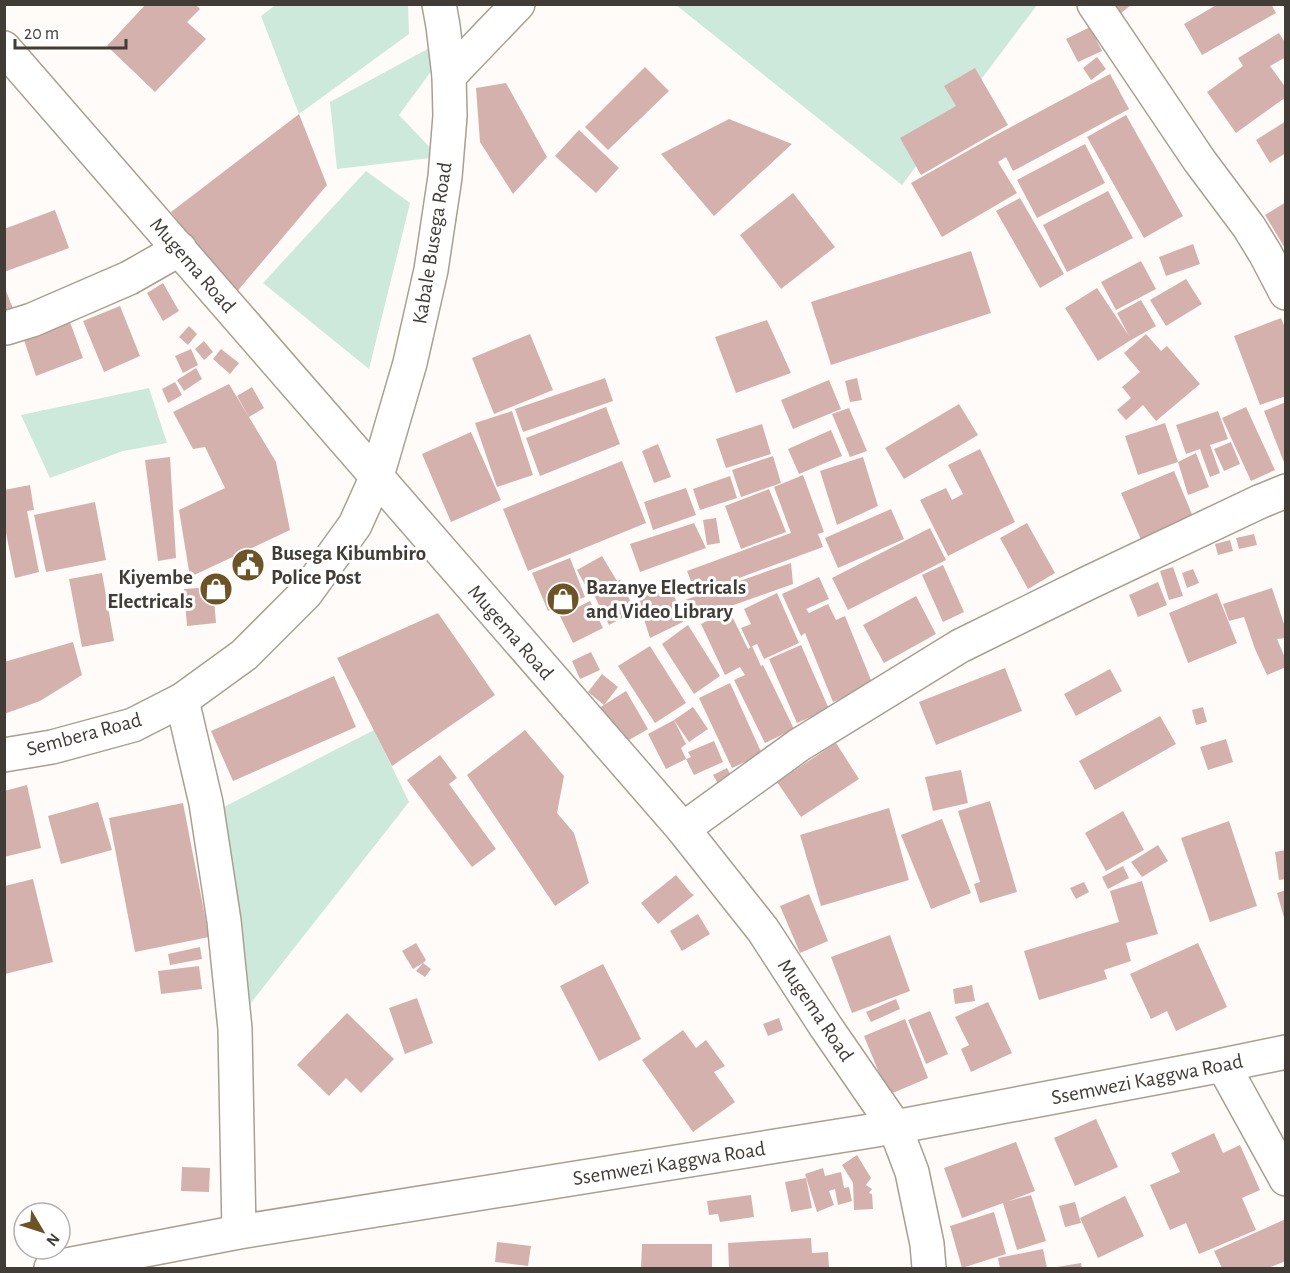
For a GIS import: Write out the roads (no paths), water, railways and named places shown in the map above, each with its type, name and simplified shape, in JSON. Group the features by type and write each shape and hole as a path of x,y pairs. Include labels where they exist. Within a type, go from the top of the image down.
{"street":[{"name":"Kabale Busega Road","path":"377,476 410,363 431,270 445,177 450,116 449,76 439,4"},
{"path":"449,76 518,4"},
{"path":"1094,4 1199,160 1249,227 1286,292"},
{"name":"Mugema Road","path":"4,48 683,829 763,930 895,1127 912,1172 927,1244 929,1269"},
{"path":"6,328 32,320 129,278 180,249"},
{"name":"Sembera Road","path":"4,755 52,747 133,724 182,700 244,654 306,593 355,525 377,476"},
{"path":"683,829 799,745 960,646 1088,582 1286,491"},
{"path":"182,700 206,804 224,921 235,1029 239,1232"},
{"name":"Ssemwezi Kaggwa Road","path":"51,1269 178,1256 239,1232 895,1127 1286,1052"},
{"path":"1223,1065 1286,1179"}],"place":[{"name":"Busega Kibumbiro Police Post","path":"248,565"},
{"name":"Kiyembe Electricals","path":"216,589"},
{"name":"Bazanye Electricals and Video Library","path":"563,599"}]}
